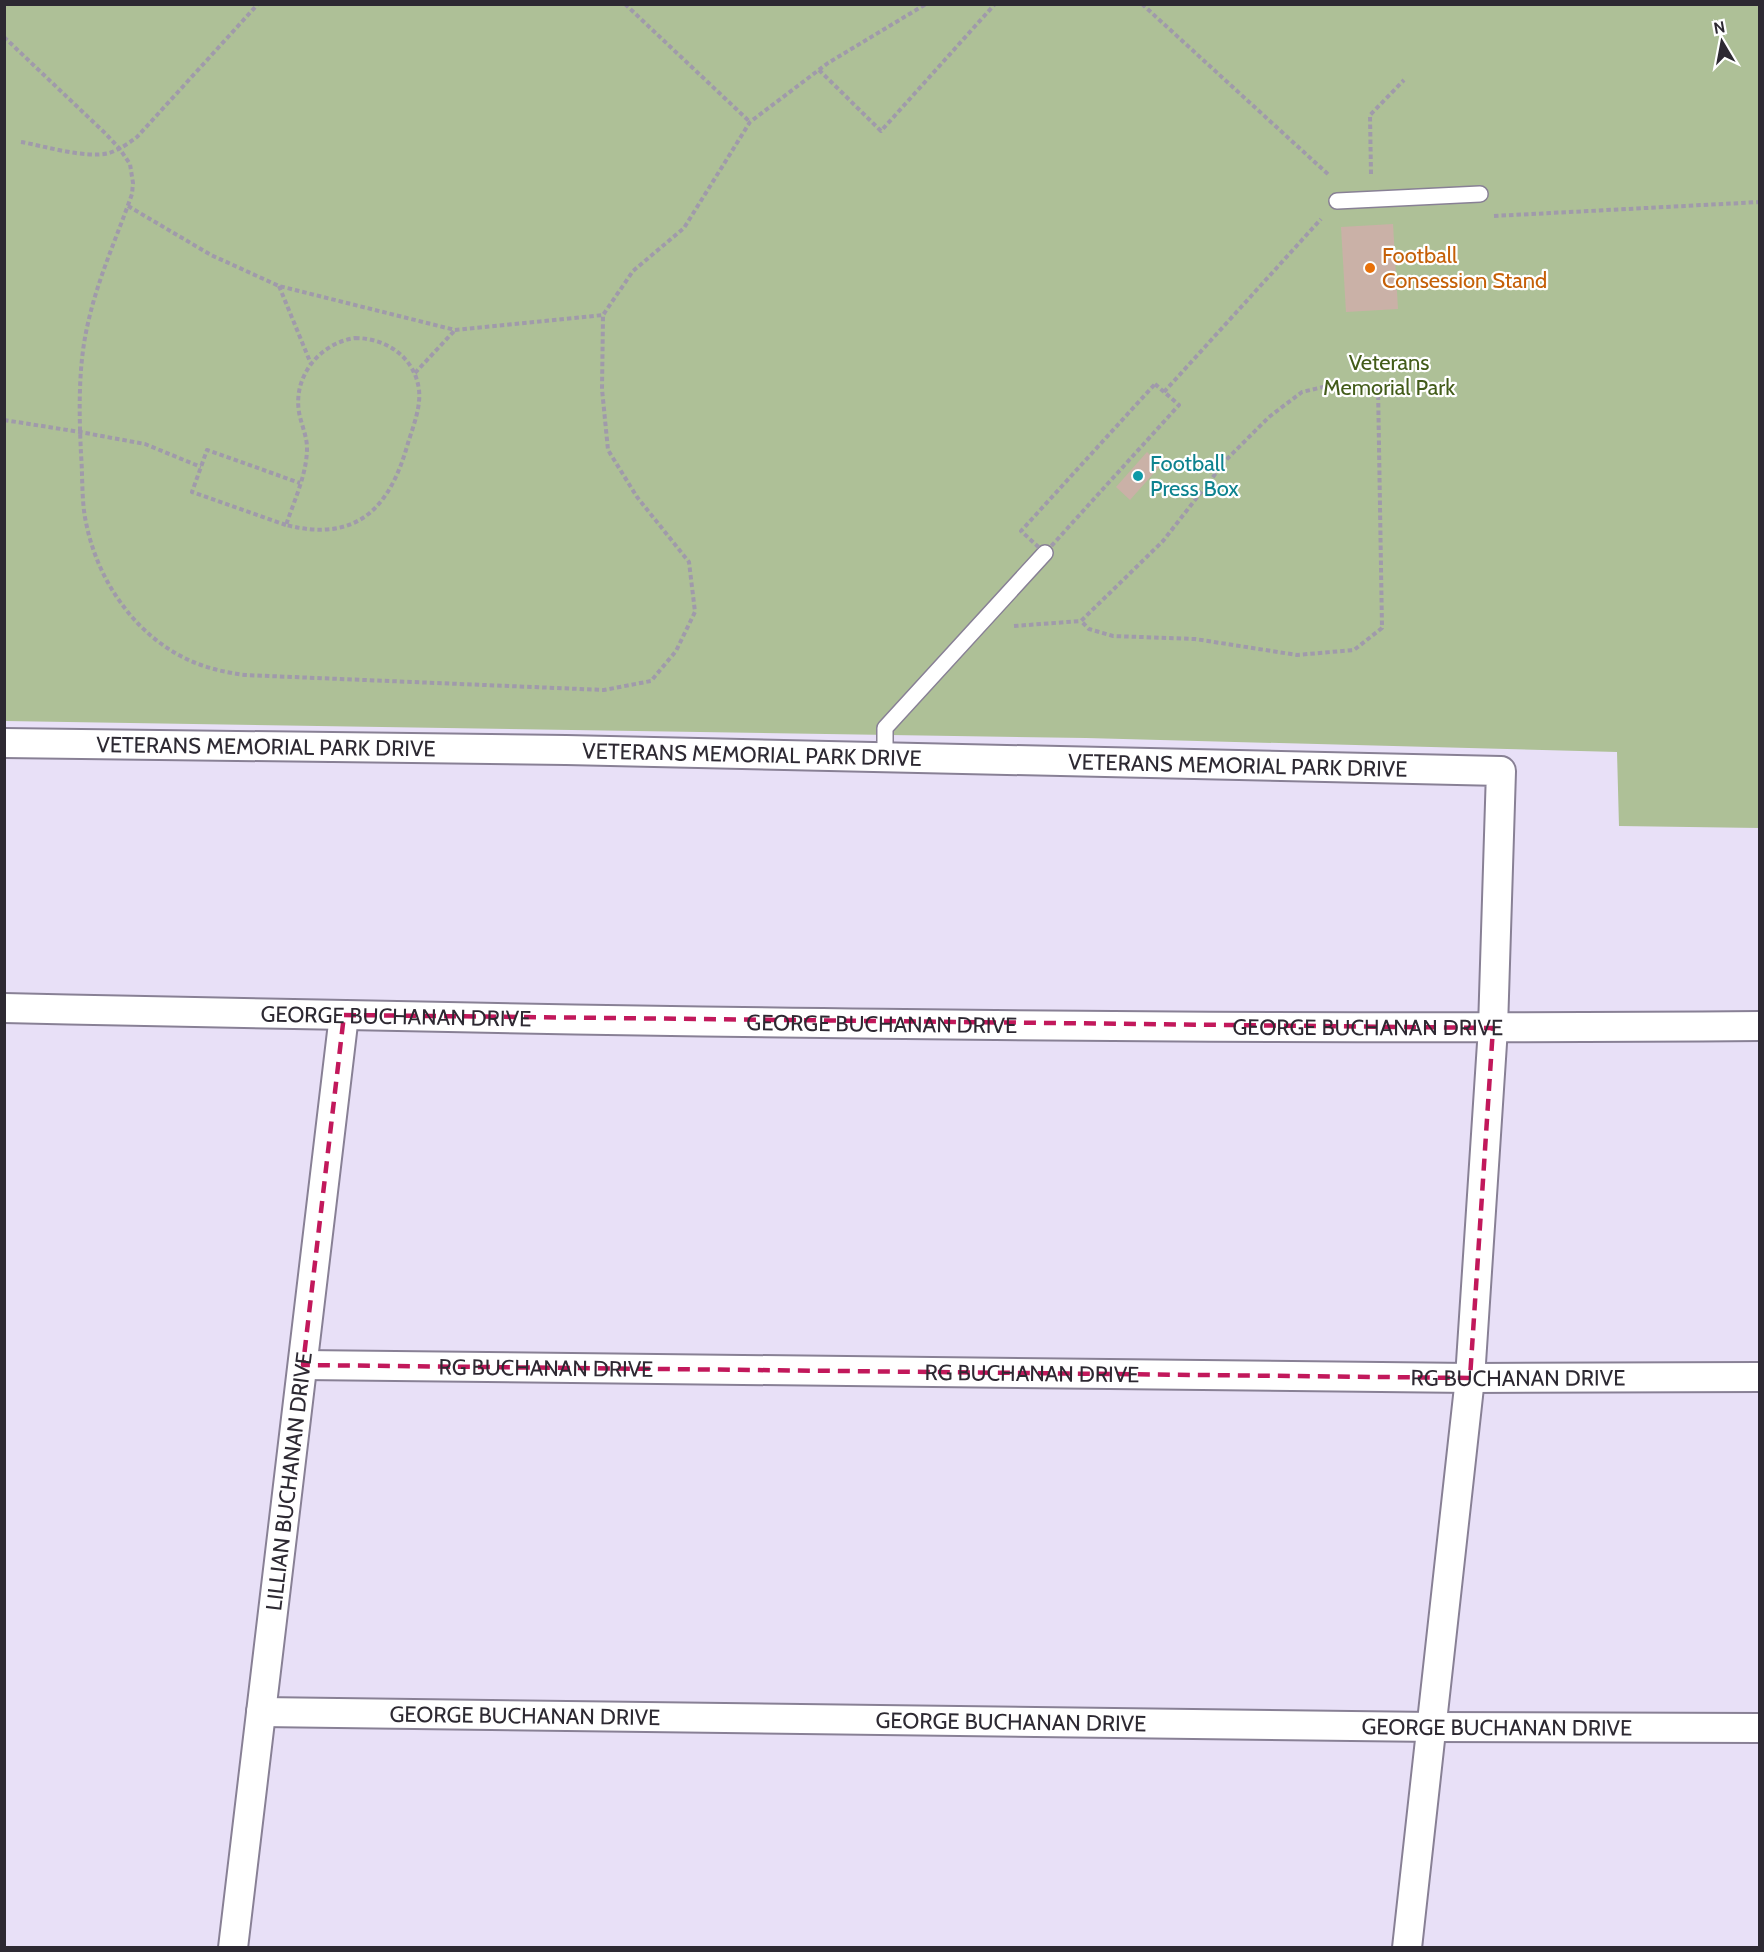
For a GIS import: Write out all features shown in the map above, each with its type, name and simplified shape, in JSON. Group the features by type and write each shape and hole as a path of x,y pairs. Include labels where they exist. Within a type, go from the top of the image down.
{"street":[{"name":"VETERANS MEMORIAL PARK DRIVE","path":"4,743 566,750 1501,771 1493,1028"},
{"name":"GEORGE BUCHANAN DRIVE","path":"4,1008 928,1025 1493,1028 1760,1026"},
{"name":"LILLIAN BUCHANAN DRIVE","path":"233,1947 344,1015"},
{"path":"1407,1947 1470,1378 1493,1028"},
{"name":"RG BUCHANAN DRIVE","path":"303,1365 1470,1378 1760,1377"},
{"name":"GEORGE BUCHANAN DRIVE","path":"261,1712 1433,1727 1760,1728"}],"lane":[{"path":"1337,201 1480,194"},
{"path":"885,757 885,728 1044,552"}],"path":[{"path":"21,142 96,154 109,153 119,148 137,137 258,4"},
{"path":"625,4 750,122"},
{"path":"4,37 106,134 130,164 132,194 108,257 88,322 81,364 80,432 87,529 104,577 127,611 148,634 175,653 200,665 245,675 604,690 651,681 676,651 695,612 689,562 637,497 608,450 602,389 603,315 633,271 684,228 750,122 819,70 926,4"},
{"path":"819,70 881,131 995,4"},
{"path":"1142,4 1365,200"},
{"path":"1365,200 1370,115 1404,80"},
{"path":"1164,392 1337,201"},
{"path":"1492,216 1760,202"},
{"path":"128,206 211,255 279,286 455,330 603,315"},
{"path":"279,286 311,364"},
{"path":"415,373 455,330"},
{"path":"286,525 300,483 307,448 299,412 299,393 301,381 311,364 335,343 368,338 381,342 405,357 413,367 419,390 415,418 400,471 382,502 360,519 341,527 319,529 286,525 192,492 207,450 300,483"},
{"path":"1155,384 1164,392 1179,405 1044,552 1021,531 1155,384"},
{"path":"974,630 1081,621 1163,541 1227,459 1286,404 1302,392 1336,384 1378,385 1382,628 1354,650 1297,655 1195,639 1113,636 1089,629 1081,621"},
{"path":"4,420 145,444 201,466"}],"highlighted area":[{"path":"344,1015 1493,1028 1470,1378 303,1365"}],"green space":[{"name":"Veterans Memorial Park","path":"5,5 1759,5 1759,828 1619,826 1617,752 1086,738 5,721"}],"building":[{"name":"Football Consession Stand","path":"1393,224 1398,309 1346,312 1341,227"},
{"name":"Football Press Box","path":"1147,452 1161,465 1130,500 1116,487"}],"place":[{"name":"Football Consession Stand","path":"1370,268"},
{"name":"Football Press Box","path":"1138,476"}]}
